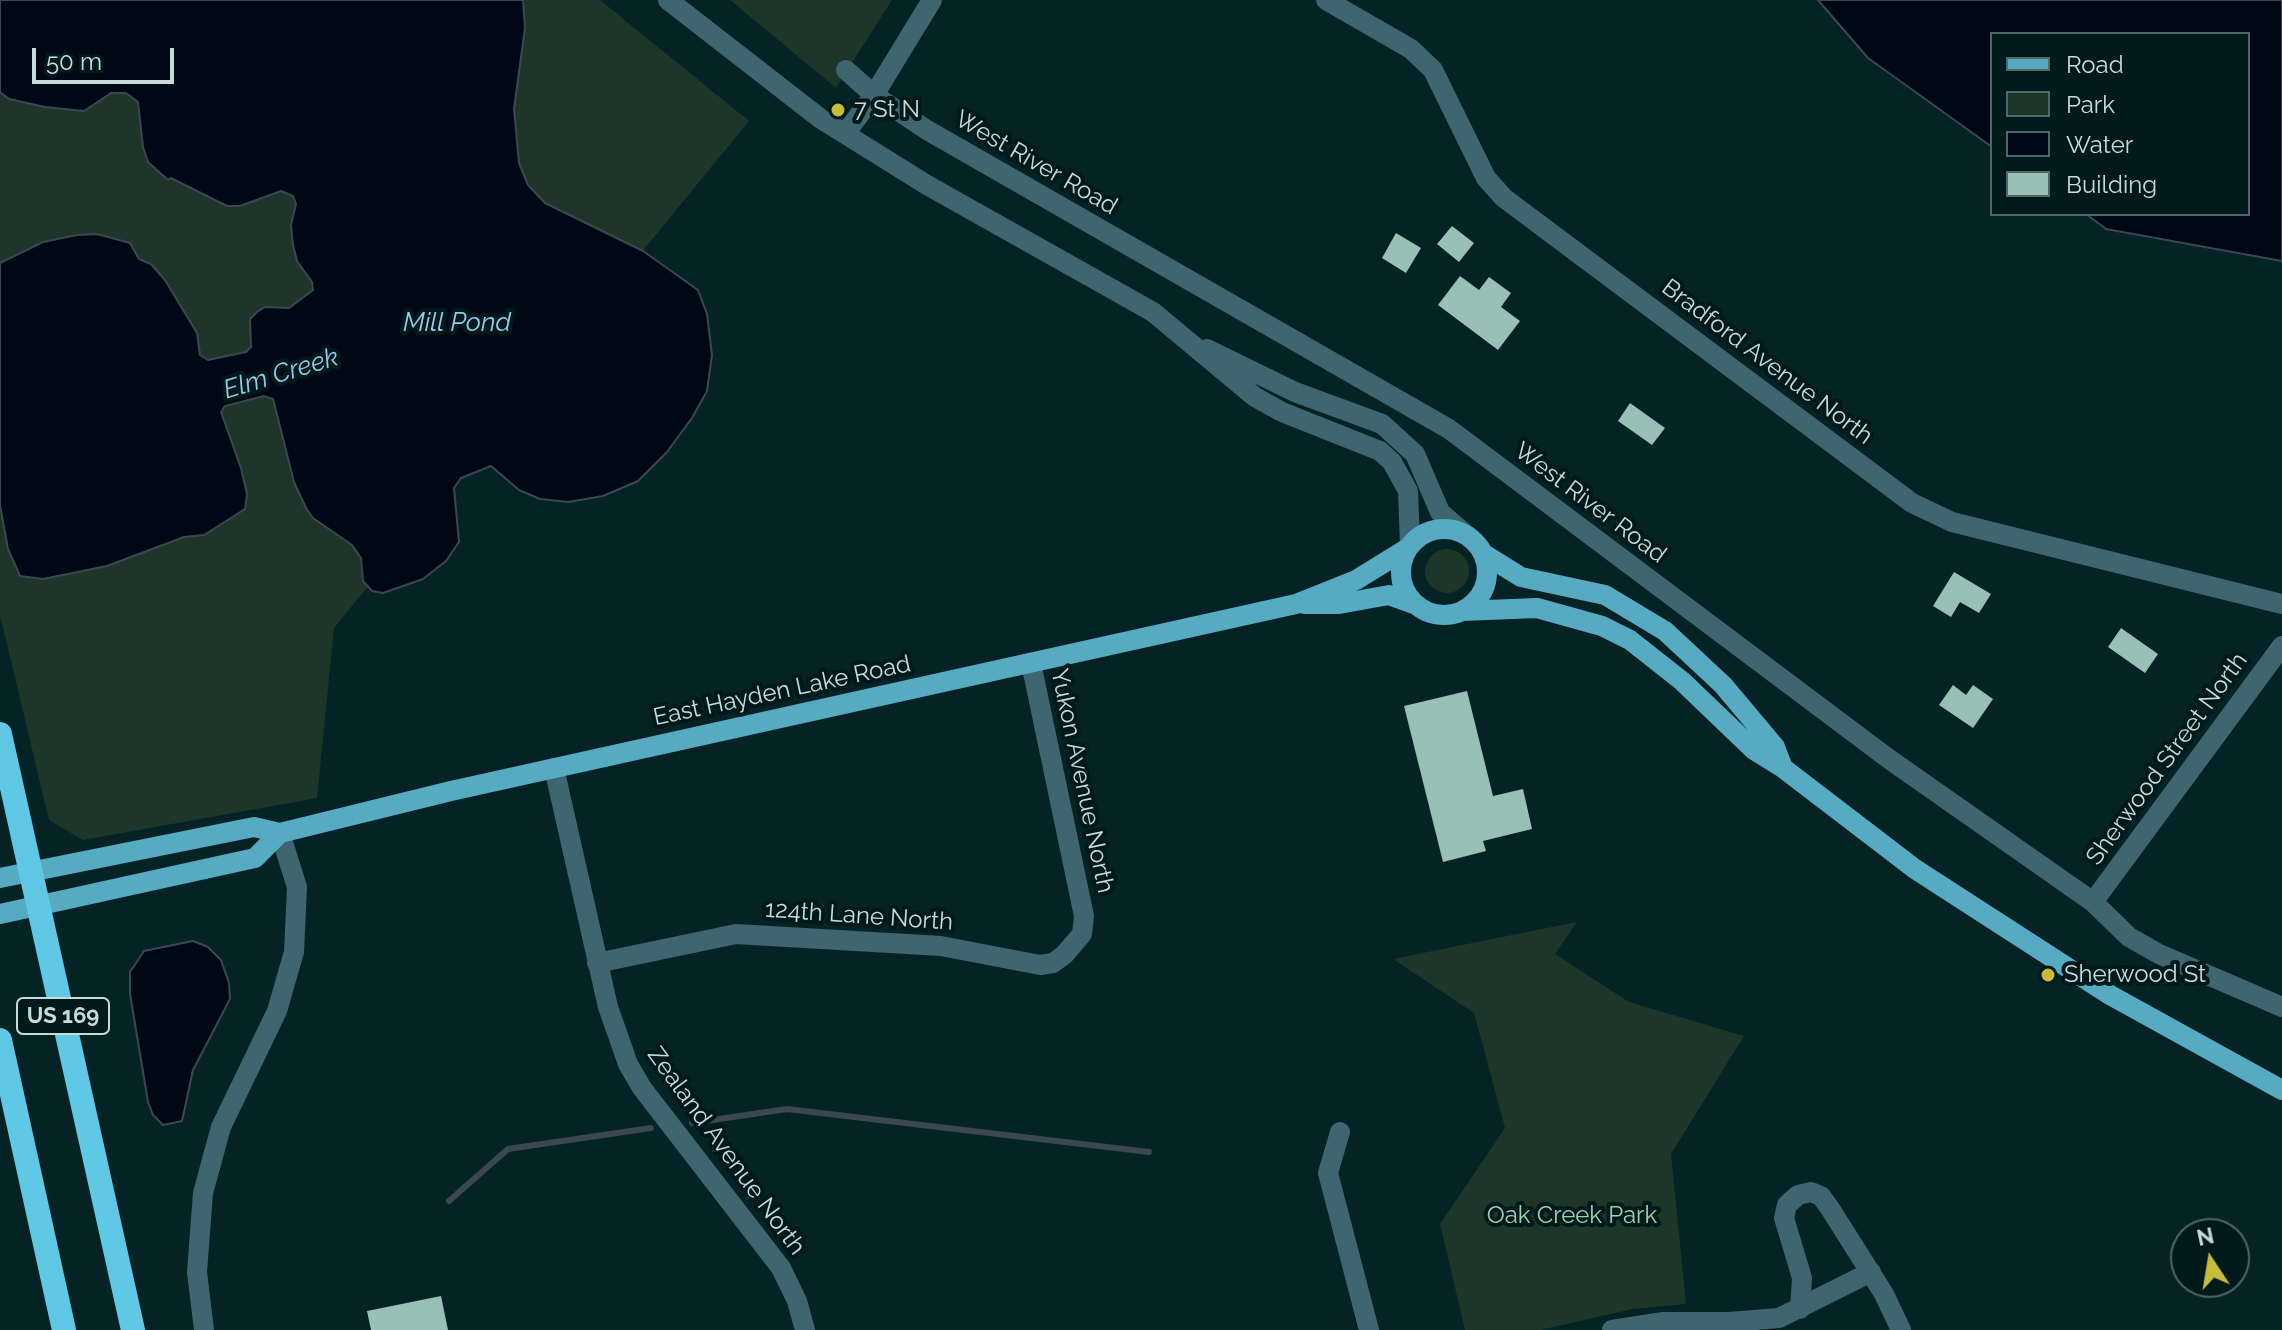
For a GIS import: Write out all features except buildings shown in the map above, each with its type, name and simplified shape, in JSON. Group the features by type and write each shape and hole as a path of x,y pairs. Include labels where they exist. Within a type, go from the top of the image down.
{"highway":[{"name":"US 169","path":"0,734 133,1330"},
{"name":"US 169","path":"0,1040 64,1330"},
{"path":"0,1116 43,1242"}],"main road":[{"path":"1783,768 1775,747 1723,685 1665,631 1605,595 1521,577 1484,554 1476,542 1464,533 1431,532 1409,547 1401,572 1403,584 1417,605 1437,614 1537,608 1602,626 1653,656 1754,750 1783,768 1872,839 2034,949 2156,1022 2282,1090"},
{"name":"East Hayden Lake Road","path":"0,878 254,827 280,833 554,768 1296,604 1356,580 1409,547"},
{"path":"1462,611 1479,597 1485,586 1484,554"},
{"name":"East Hayden Lake Road","path":"1296,604 1339,604 1389,595 1417,605"},
{"name":"East Hayden Lake Road","path":"3,913 255,858 280,833"}],"street":[{"path":"668,0 749,66 845,134 927,185 1112,286 1193,342 1295,392 1382,424 1415,454 1440,512 1464,533"},
{"path":"845,134 874,95 932,0"},
{"name":"Bradford Avenue North","path":"1326,0 1411,49 1433,70 1486,178 1504,198 1912,503 1952,522 2282,604"},
{"name":"West River Road","path":"846,70 874,95 1024,187 1351,370 1449,429 1889,759 2093,902 2129,937 2159,954 2282,1007"},
{"path":"1193,342 1255,397 1304,422 1367,443 1392,462 1408,491 1409,547"},
{"name":"Sherwood Street North","path":"2093,902 2282,646"},
{"name":"Yukon Avenue North","path":"1031,663 1083,910"},
{"name":"Zealand Avenue North","path":"554,768 597,963 615,1032 628,1064 642,1088 781,1268 797,1301 805,1330"},
{"path":"204,1330 197,1272 207,1178 221,1127 277,1011 294,952 297,887 292,863 280,833"},
{"name":"124th Lane North","path":"597,963 736,934 941,946 1040,965 1053,963 1073,948 1082,934 1083,910"},
{"path":"1340,1132 1328,1173 1369,1330"},
{"path":"1800,1309 1802,1278 1784,1218 1787,1205 1798,1195 1811,1192 1821,1196 1871,1272 1901,1330"},
{"path":"1612,1330 1663,1322 1779,1318 1871,1272"}],"green space":[{"path":"0,0 600,0 749,121 334,628 317,798 83,840 49,820 0,615"},
{"path":"730,0 892,0 836,88"},
{"path":"1447,549 1463,555 1469,571 1463,587 1447,593 1431,587 1425,571 1431,555"},
{"name":"Oak Creek Park","path":"1577,922 1555,954 1629,1002 1744,1036 1671,1154 1686,1304 1633,1309 1540,1330 1465,1330 1440,1224 1505,1128 1474,1013 1393,959"}],"water":[{"name":"Mill Pond","path":"0,0 523,0 525,28 514,109 519,163 528,185 545,203 643,251 698,290 707,314 712,355 707,391 692,418 667,452 638,481 603,496 568,502 540,499 519,490 491,466 461,478 454,488 459,542 446,561 423,579 383,593 372,591 363,581 361,558 352,545 313,518 306,508 294,482 273,399 264,396 225,406 221,412 241,468 247,494 245,509 204,535 184,537 107,566 43,579 20,576 8,549 0,505 0,263 43,242 77,235 97,234 130,243 139,259 151,264 165,280 197,333 200,355 208,360 246,352 251,347 250,319 257,312 265,307 289,308 313,290 312,282 297,261 293,245 291,225 296,204 293,196 281,191 240,206 227,206 171,178 168,180 148,162 143,147 138,102 126,93 111,93 84,111 9,99 0,92"},
{"path":"1818,0 2282,0 2282,261 2106,229 2089,216 2250,216 2250,32 1990,32 1990,146 1868,58"},
{"path":"193,941 208,947 221,960 229,983 230,999 193,1070 182,1121 163,1125 153,1115 148,1102 130,994 130,972 144,951"}],"waterway":[{"path":"692,1123 787,1109 1149,1152"},
{"path":"449,1201 508,1149 651,1128"}],"place":[{"name":"7 St N","path":"838,110"},
{"name":"Sherwood St","path":"2048,975"}],"water label":[{"name":"Elm Creek","path":"281,374"}]}
